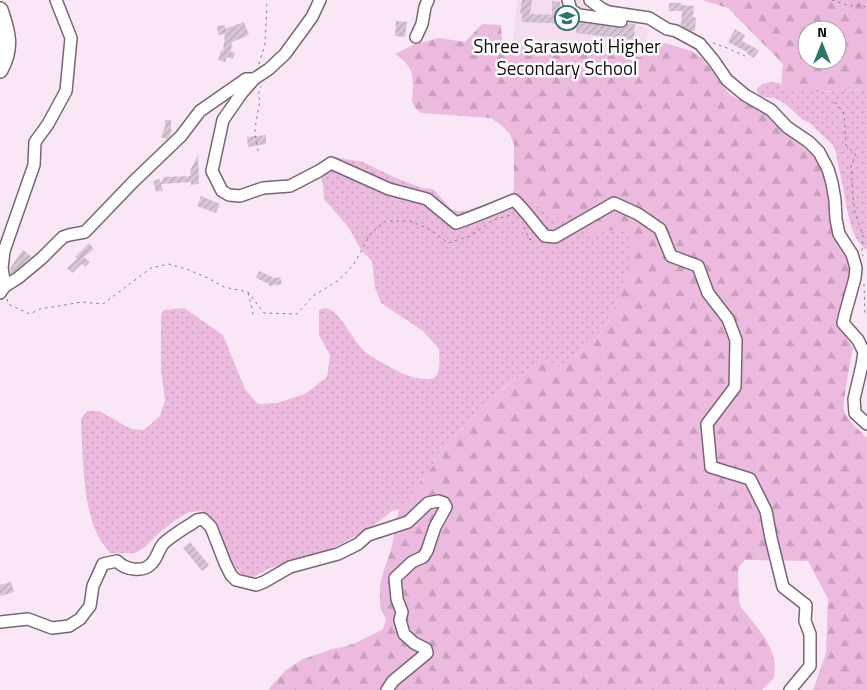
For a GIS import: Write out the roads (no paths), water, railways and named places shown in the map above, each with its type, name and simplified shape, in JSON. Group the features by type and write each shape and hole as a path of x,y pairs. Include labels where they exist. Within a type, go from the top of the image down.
{"main road":[{"path":"0,10 8,36 8,51 5,62 0,70"}],"street":[{"path":"3,290 2,268 4,251 34,165 35,142 48,124 66,91 71,38 56,0"},
{"path":"320,0 312,17 285,54 254,79 223,120 212,172 222,191 230,195 240,196 263,188 290,186 318,172 331,162 389,188 427,199 456,223 514,200 545,236 555,237 614,203 638,214 660,229 672,256 698,266 708,293 728,319 736,340 735,387 707,424 711,467 750,479 766,511 770,538 783,587 806,605 805,621 810,634 810,666 790,690"},
{"path":"416,37 422,24 428,0"},
{"path":"568,0 571,10 579,15 642,24 656,30 676,31"},
{"path":"590,0 602,9 610,12 649,18 700,44 714,60 727,80 745,95 771,110 787,127 809,142 819,152 828,169 832,183 839,234 852,254 856,268 856,278 845,314 844,324 858,340 864,352 854,399 855,414 867,424"},
{"path":"3,290 63,238 85,232 181,136 200,111 246,79 254,79"},
{"path":"0,622 28,619 52,628 69,626 80,619 90,606 93,586 103,564 117,561 121,566 133,569 140,569 151,565 165,542 197,520 203,519 211,527 231,575 236,580 256,585 290,567 338,554 358,544 368,535 408,522 428,503 438,500 444,503 446,507 435,527 427,551 423,557 412,562 395,578 397,599 402,612 400,620 404,634 414,643 426,649 427,653 393,681 387,690"}],"place":[{"name":"Shree Saraswoti Higher Secondary School","path":"567,18"}]}
